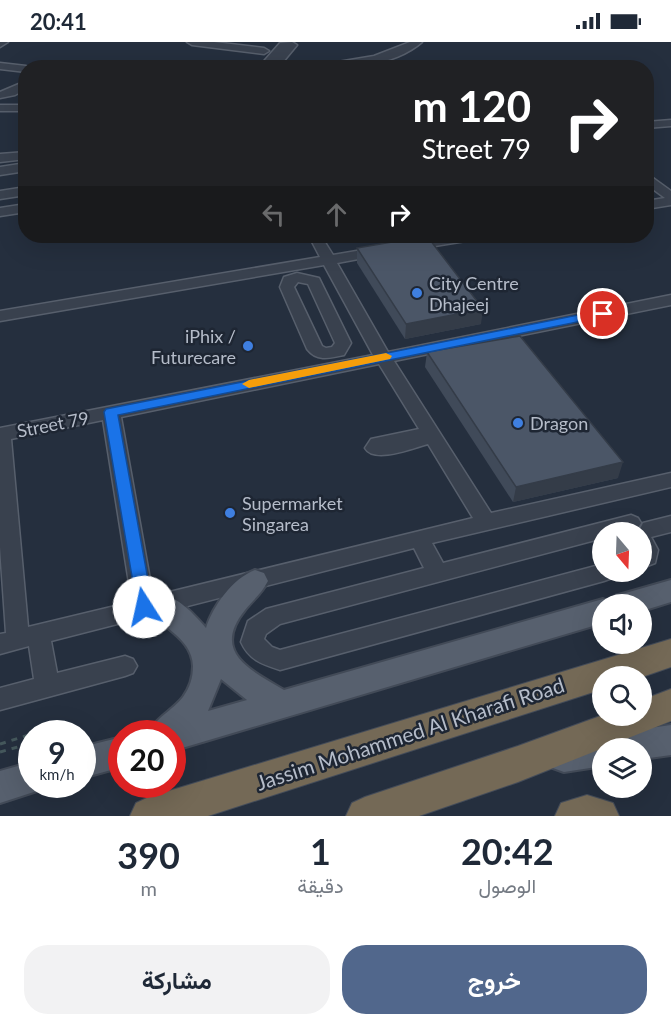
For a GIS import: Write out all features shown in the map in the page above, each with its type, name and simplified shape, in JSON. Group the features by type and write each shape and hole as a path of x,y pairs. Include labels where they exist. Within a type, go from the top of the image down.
{"highway":[{"path":"619,666 671,644"},
{"name":"Jassim Mohammed Al Kharafi Road","path":"623,666 671,653"},
{"name":"Jassim Mohammed Al Kharafi Road","path":"150,816 592,675"},
{"path":"365,816 518,764 671,705"},
{"path":"574,816 587,814 600,816"}],"main road":[{"path":"255,581 234,602 220,623 216,641 219,657 242,682 281,704"},
{"path":"652,596 671,591"},
{"path":"152,605 196,637 207,660 207,673 202,694 183,720"},
{"path":"186,732 592,614"},
{"path":"652,743 671,740"},
{"path":"518,764 592,753"},
{"path":"0,787 18,782"}],"street":[{"path":"192,42 264,51"},
{"path":"227,42 281,47 292,45 279,60"},
{"path":"253,42 281,47"},
{"path":"380,60 417,42"},
{"path":"269,60 281,47"},
{"path":"2,80 18,73"},
{"path":"2,80 18,79"},
{"path":"2,80 11,93 18,89"},
{"path":"2,80 18,91"},
{"path":"0,108 18,108"},
{"path":"654,118 670,121"},
{"path":"654,124 670,121"},
{"path":"0,150 18,150"},
{"path":"0,158 18,155"},
{"path":"0,171 18,168"},
{"path":"0,183 18,181"},
{"path":"654,184 671,199"},
{"path":"0,195 18,192"},
{"path":"654,203 671,199"},
{"path":"0,212 18,209"},
{"path":"319,243 383,357 486,522"},
{"path":"0,316 430,243"},
{"path":"297,278 314,281 332,319 343,347 338,351 324,354 315,348 286,284 297,278"},
{"name":"Street 79","path":"0,434 671,300"},
{"path":"332,319 359,314"},
{"path":"111,412 152,605"},
{"path":"0,434 19,639 47,687"},
{"path":"19,639 486,522 671,480"},
{"path":"612,494 633,522"},
{"path":"652,528 671,524"},
{"path":"420,539 436,573"},
{"path":"592,541 436,573 274,616 256,628 252,642 264,655 280,660 592,575"},
{"path":"0,699 125,666"}],"path":[{"path":"0,744 18,739"},
{"path":"0,752 18,747"}],"building":[{"name":"City Centre Dhajeej","path":"386,243 432,243 483,309 406,324 357,248"},
{"name":"Dragon","path":"520,336 623,462 516,487 427,352"}],"slow traffic":[{"path":"249,384 386,356"}],"place":[{"name":"City Centre Dhajeej","path":"417,293"},
{"name":"iPhix / Futurecare","path":"248,346"},
{"name":"Dragon","path":"518,423"},
{"name":"Supermarket Singarea","path":"230,513"}],"route":[{"path":"144,607 111,412 603,314"}]}
